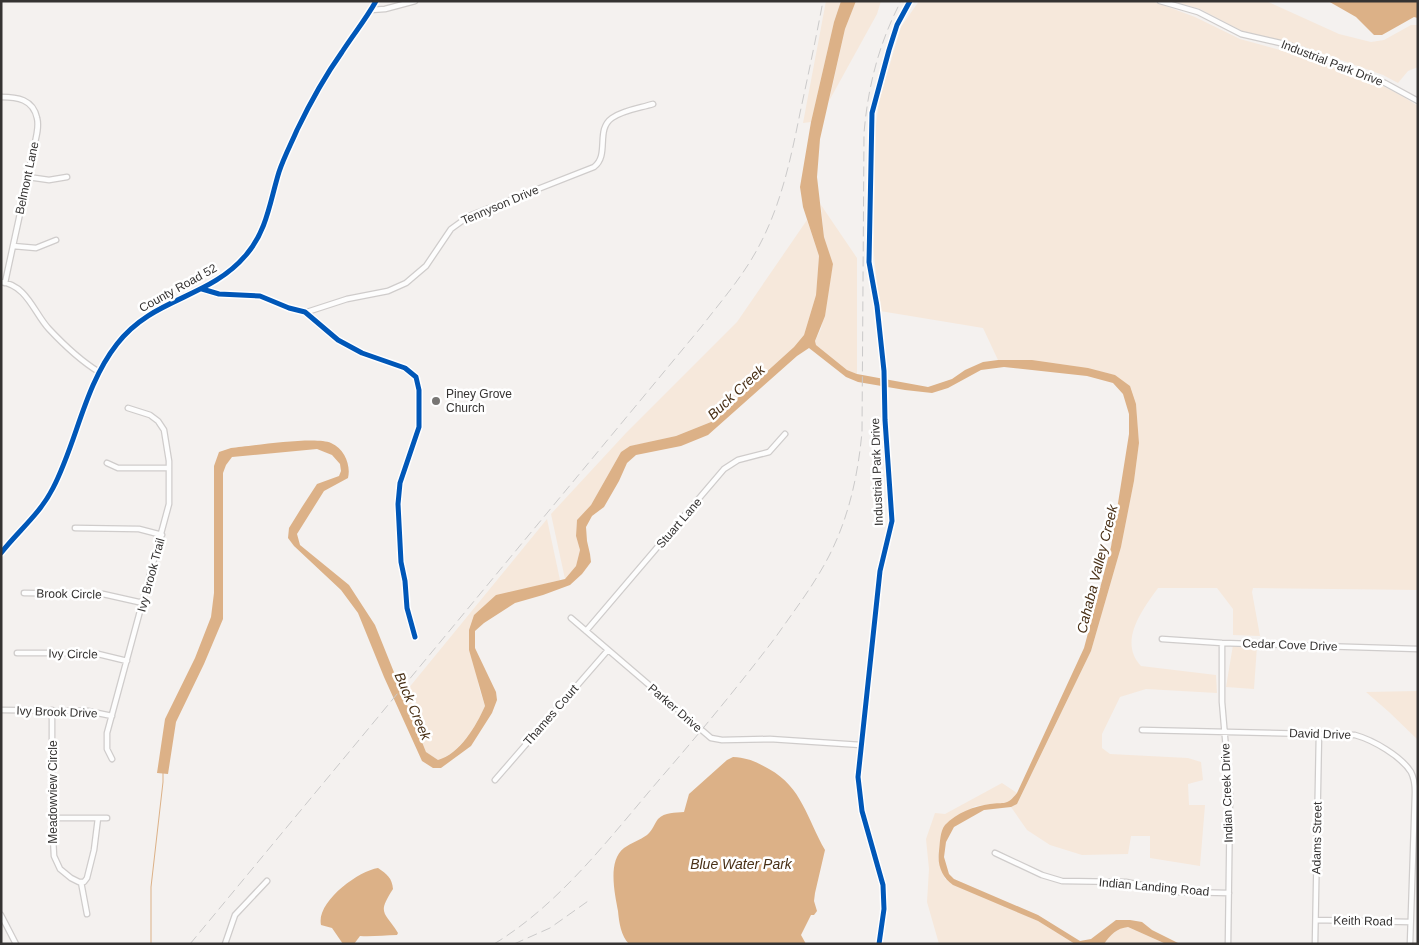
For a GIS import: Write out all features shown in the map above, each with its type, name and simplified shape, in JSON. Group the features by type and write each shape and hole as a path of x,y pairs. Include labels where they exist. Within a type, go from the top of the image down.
{"street":[{"name":"County Road 52","path":"1,553 31,521 53,489 99,372 118,342 137,323 171,302 202,289 223,276 236,266 257,240 265,223 279,171 298,128 336,61 376,1"},
{"path":"371,10 385,10 415,1"},
{"name":"Industrial Park Drive","path":"879,944 884,909 884,893 860,803 858,777 874,643 880,571 892,521 884,371 877,306 869,262 872,113 897,25 910,1"},
{"name":"Industrial Park Drive","path":"1160,1 1198,12 1241,34 1290,45 1385,83 1418,101"},
{"name":"Belmont Lane","path":"1,97 15,97 24,100 32,107 37,119 14,246 3,282"},
{"name":"Tennyson Drive","path":"307,312 348,299 388,291 406,283 426,266 447,232 460,221 594,167 602,156 603,132 610,119 652,104"},
{"path":"28,177 44,180 68,177"},
{"path":"14,246 36,248 56,240"},
{"path":"3,282 16,287 25,295 57,338 99,372"},
{"path":"202,289 219,294 260,296 288,308 307,312 332,336 362,353 412,372 419,390 419,427 400,483 398,504 401,562 407,608 415,637"},
{"name":"Ivy Brook Trail","path":"112,759 106,742 169,510 170,468 167,442 162,426 150,415 128,408"},
{"name":"Stuart Lane","path":"586,631 724,469 738,460 768,452 785,434"},
{"path":"107,464 115,468 170,468"},
{"path":"74,528 139,529 162,535"},
{"name":"Brook Circle","path":"24,593 102,594 143,603"},
{"name":"Parker Drive","path":"571,618 706,735 716,739 770,739 861,745"},
{"name":"Cedar Cove Drive","path":"1162,639 1222,643 1418,649"},
{"name":"Indian Creek Drive","path":"1222,643 1222,702 1230,796 1228,944"},
{"name":"Thames Court","path":"495,780 608,650"},
{"name":"Ivy Circle","path":"17,653 94,653 127,661"},
{"name":"Ivy Brook Drive","path":"1,710 88,711 112,716"},
{"name":"Meadowview Circle","path":"52,710 53,850 56,863 65,874 81,882"},
{"name":"David Drive","path":"1142,730 1355,734 1367,739 1402,761 1412,776 1415,792 1410,944"},
{"name":"Adams Street","path":"1315,944 1319,733"},
{"path":"52,818 107,818"},
{"path":"87,914 81,882 87,878 92,860 98,818"},
{"name":"Indian Landing Road","path":"995,853 1042,875 1062,881 1126,882 1178,892 1229,893"},
{"path":"225,944 235,915 267,882"},
{"path":"1,915 16,944"},
{"name":"Keith Road","path":"1316,920 1410,922"}],"shaded area":[{"path":"826,1 841,1 834,22 811,122 803,123"},
{"path":"856,1 881,1 877,14 829,101 845,29"},
{"path":"919,1 1152,1 1195,17 1240,39 1352,70 1418,106 1418,590 1253,588 1252,592 1260,636 1233,635 1233,609 1217,588 1158,588 1145,606 1135,626 1132,637 1134,657 1141,666 1216,675 1217,693 1146,689 1120,697 1102,734 1102,748 1110,754 1188,758 1201,762 1203,780 1188,784 1189,805 1205,805 1200,866 1150,858 1150,836 1131,836 1128,854 1082,855 1050,845 1027,830 1011,807 1017,804 1091,651 1121,547 1134,481 1139,443 1136,404 1115,375 1057,364 998,360 983,328 880,311 873,246 875,134 879,101 901,27"},
{"path":"1173,1 1266,1 1339,34 1371,42 1384,40 1411,25 1418,25 1418,67 1408,71 1398,83 1383,75 1296,44 1242,31 1200,9"},
{"path":"821,205 857,258 857,374 847,370 816,345 815,341 821,329 833,264 824,237"},
{"path":"807,220 819,256 816,295 804,335 794,347 711,422 676,436 631,446 621,452 591,505 577,520 576,536 580,550 576,566 565,579 551,514 626,433 737,322"},
{"path":"547,519 560,580 537,586 469,630 479,688 485,706 472,730 460,745 438,760 426,752 403,695"},
{"path":"1233,645 1257,646 1254,689 1226,687"},
{"path":"1418,691 1418,740 1366,692"},
{"path":"1002,783 1017,793 1011,801 975,806 945,826 941,836 938,857 945,879 1038,921 1075,944 939,944 927,902 929,869 926,839 935,813 945,814"},
{"path":"1122,927 1128,927 1166,944 1104,944 1109,936"}],"water":[{"path":"841,1 856,1 845,29 820,139 817,177 824,237 833,264 825,316 815,341 816,345 847,370 857,374 928,387 952,379 965,370 983,362 998,360 1032,360 1088,368 1115,375 1130,386 1136,404 1139,443 1134,481 1121,547 1091,651 1017,804 1011,807 984,810 954,827 946,842 944,857 949,874 954,879 1038,915 1080,941 1091,939 1116,920 1130,920 1142,922 1152,930 1180,944 1166,944 1128,927 1114,932 1104,944 1075,944 1038,921 953,885 943,874 939,861 941,834 949,821 972,808 1008,802 1017,793 1084,648 1111,547 1129,434 1129,414 1123,394 1113,383 1087,376 1004,367 981,370 948,388 932,393 858,382 846,377 809,348 797,356 708,435 681,446 636,455 627,463 604,507 592,516 586,527 591,562 582,574 570,585 515,603 475,631 475,648 496,692 497,700 492,713 471,746 441,768 433,768 422,761 384,677 358,613 341,590 294,546 288,538 289,528 317,484 339,476 341,471 340,464 332,455 317,449 232,457 223,473 223,619 176,722 168,774 157,773 165,719 195,658 211,617 214,593 214,466 219,452 231,448 283,442 323,441 331,443 340,449 346,458 349,468 348,478 324,491 297,534 300,545 349,585 375,625 426,752 438,760 446,757 460,746 477,722 485,706 469,650 469,630 474,615 496,595 565,579 576,566 580,550 576,536 577,520 591,505 621,452 630,446 676,436 711,422 794,347 804,335 816,295 819,256 803,207 800,187 811,122 834,22"},
{"path":"1328,1 1418,1 1418,18 1414,17 1382,35 1374,35 1356,17"},
{"name":"Blue Water Park","path":"733,757 747,759 760,764 780,776 789,785 803,805 825,850 815,893 814,901 817,911 814,915 811,915 801,935 806,944 629,944 624,937 619,920 614,887 615,861 624,848 647,835 658,819 670,813 684,812 689,794 727,760"},
{"path":"378,868 392,882 393,889 385,903 384,912 398,933 397,935 360,936 354,944 343,944 332,928 321,925 321,916 325,907 340,889 350,881 370,870"}],"waterway":[{"name":"Buck Creek","path":"151,944 151,887 163,773"}],"railway":[{"path":"190,944 702,326 747,267 767,230 789,164 823,1"},
{"path":"494,944 543,908 586,865 626,819 721,706 775,638 804,598 836,541 852,496 862,432 864,133 868,98 886,33 901,1"},
{"path":"514,944 550,928 591,899"}],"cycle path":[{"path":"1,553 35,514 53,488 96,378 117,344 131,328 147,316 215,281 231,270 253,246 267,215 281,166 302,120 318,90 376,1"},
{"path":"879,944 884,909 883,885 862,811 858,777 880,571 892,521 885,420 884,371 877,306 869,262 872,113 897,25 910,1"},
{"path":"202,289 219,294 260,296 289,308 305,312 338,340 362,353 405,368 416,377 419,390 419,427 400,483 398,504 401,562 405,581 407,608 415,637"}],"place":[{"name":"Piney Grove Church","path":"436,401"}],"water label":[{"name":"Cahaba Valley Creek","path":"1097,569"}]}
